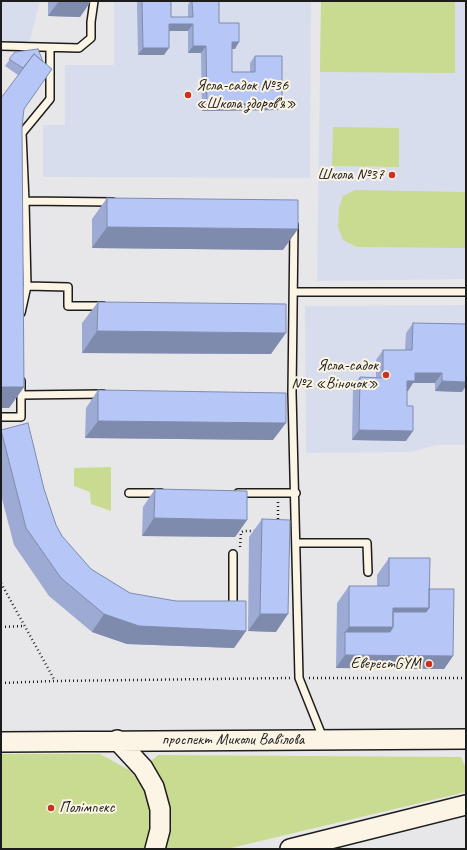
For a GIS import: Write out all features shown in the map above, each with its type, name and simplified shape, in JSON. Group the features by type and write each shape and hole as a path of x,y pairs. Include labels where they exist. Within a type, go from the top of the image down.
{"main road":[{"name":"проспект Миколи Вавілова","path":"1,742 118,740 466,739"},
{"path":"118,740 143,768 154,787 160,809 160,830 155,849"},
{"path":"290,849 466,805"}],"lane":[{"path":"1,46 79,48 91,38 91,22 94,1"},
{"path":"20,321 27,286 22,133 50,99 50,48"},
{"path":"25,201 120,202"},
{"path":"294,217 292,393 296,493 299,678 324,740"},
{"path":"27,286 68,287 68,306 107,306"},
{"path":"294,292 466,292"},
{"path":"286,307 294,307"},
{"path":"1,417 23,420 21,373"},
{"path":"284,393 292,393"},
{"path":"21,395 109,394"},
{"path":"130,493 168,493"},
{"path":"231,493 296,493"},
{"path":"297,543 367,543 368,572"},
{"path":"217,606 233,606 233,554"}],"path":[{"path":"278,493 278,528"},
{"path":"233,554 240,554 240,535 242,532 260,531"},
{"path":"1,583 55,681"},
{"path":"1,626 25,626"},
{"path":"1,683 299,678 466,678"}],"shaded area":[{"path":"1,1 40,1 30,40 3,50 1,67"},
{"name":"Ясла-садок №36 «Школа здоров’я»","path":"114,1 311,1 310,178 43,177 43,125 65,125 65,65 114,65"},
{"name":"Школа №37","path":"321,1 466,1 466,279 317,281"},
{"name":"Ясла-садок №2 «Віночок»","path":"466,305 466,445 436,445 411,452 306,453 305,306"}],"green space":[{"path":"321,1 455,1 455,73 320,72"},
{"path":"333,127 399,128 399,167 332,166"},
{"path":"355,190 466,192 466,248 357,247 343,240 338,227 339,208 343,196"},
{"path":"111,467 111,511 91,504 90,492 74,486 74,468"},
{"name":"Полімпекс","path":"1,754 100,754 131,771 143,787 152,804 152,830 146,849 1,849"},
{"path":"158,755 461,757 466,768 466,792 227,849 164,849 150,767 151,761"}],"building":[{"path":"142,1 171,1 171,17 193,17 192,1 219,1 219,23 239,23 239,42 232,42 232,72 255,72 255,56 282,56 282,103 207,104 206,46 193,46 193,24 169,24 169,48 143,48"},
{"path":"38,49 43,62 34,54 23,68 9,59 15,52"},
{"path":"34,54 52,69 24,109 22,127 24,387 1,387 1,98"},
{"path":"107,198 298,200 298,229 107,227"},
{"path":"98,302 286,304 286,333 97,331"},
{"path":"413,323 466,324 466,382 442,381 442,373 415,373 415,381 407,381 407,406 413,406 413,431 359,430 360,377 383,378 383,350 412,350"},
{"path":"98,390 286,393 286,423 98,421"},
{"path":"28,423 44,489 56,525 62,536 91,569 130,593 176,601 246,601 246,631 139,626 104,614 61,578 26,528 1,430"},
{"path":"155,489 247,491 247,520 154,518"},
{"path":"262,519 290,520 288,614 260,614"},
{"path":"389,558 430,558 429,608 393,608 393,627 349,627 349,586 389,586"},
{"path":"429,589 454,589 453,656 345,655 345,632 390,632 393,627 393,612 426,612 429,608"}],"place":[{"name":"Ясла-садок №36 «Школа здоров’я»","path":"188,95"},
{"name":"Школа №37","path":"392,175"},
{"name":"Ясла-садок №2 «Віночок»","path":"386,375"},
{"name":"ЕверестGYM","path":"429,664"},
{"name":"Полімпекс","path":"51,808"}]}
